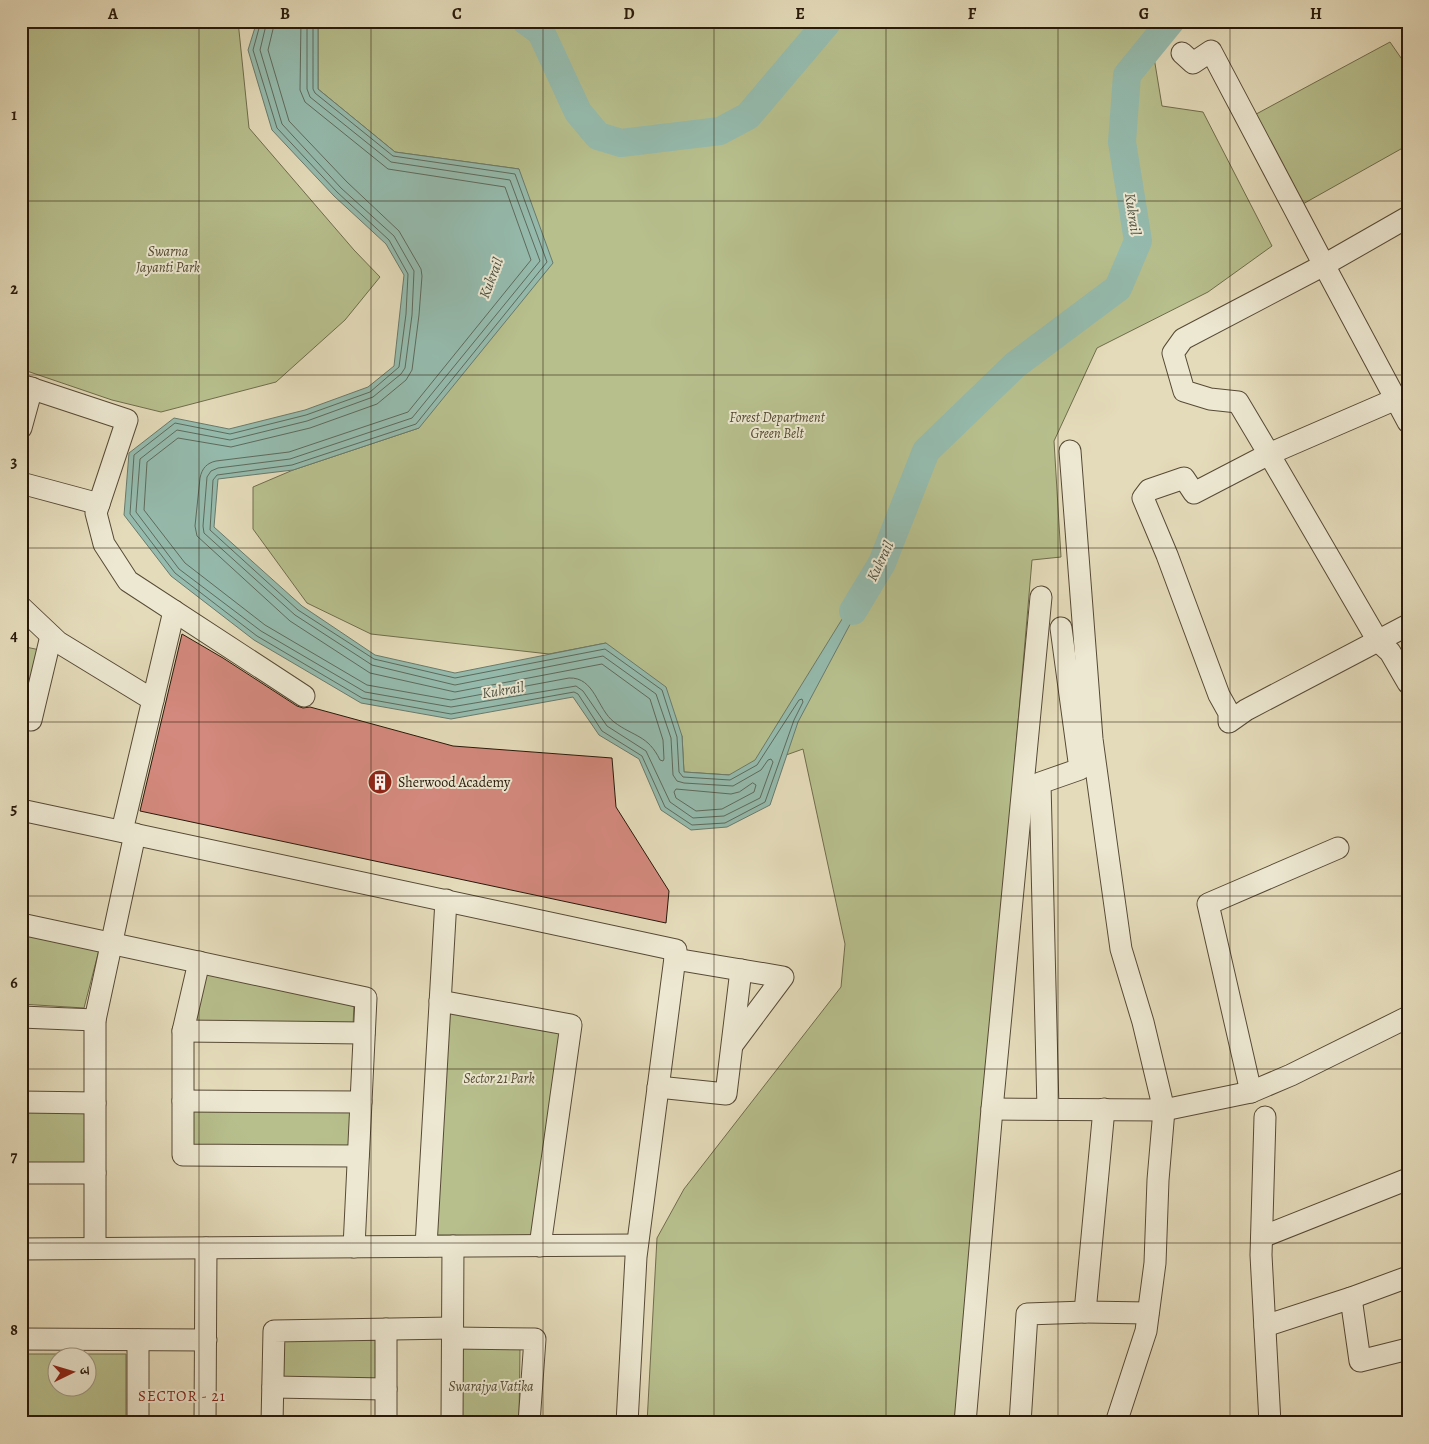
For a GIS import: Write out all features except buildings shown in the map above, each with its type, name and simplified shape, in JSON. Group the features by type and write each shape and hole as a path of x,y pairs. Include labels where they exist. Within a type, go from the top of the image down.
{"street":[{"path":"1182,53 1194,63 1211,50 1324,265 1402,399 1408,422"},
{"path":"1408,217 1324,265 1183,338 1173,353 1184,391 1210,399 1238,402 1378,640 1390,652 1408,683"},
{"path":"21,428 27,386 127,420 96,512 104,544 128,581 304,696"},
{"path":"1402,399 1269,454 1194,493 1184,478 1149,490 1143,498 1167,556 1219,695 1229,713 1229,722 1246,710 1408,625"},
{"path":"1070,451 1092,739 1121,949 1143,1022 1164,1110 1158,1180 1155,1263 1146,1331 1116,1423"},
{"path":"21,483 99,504"},
{"path":"965,1423 992,1108 1041,597"},
{"path":"21,606 58,642 153,700"},
{"path":"96,1248 95,1020 112,943 129,832 153,700 174,611"},
{"path":"1048,1109 1040,782 1080,770 1061,628"},
{"path":"21,718 31,720 51,636"},
{"path":"21,810 676,950 637,1245 627,1423"},
{"path":"1251,1092 1208,904 1338,848"},
{"path":"426,1246 446,900"},
{"path":"21,924 366,998 354,1247"},
{"path":"675,959 782,977 733,1044"},
{"path":"199,962 183,1031 183,1155 358,1156"},
{"path":"658,1087 726,1094 741,970"},
{"path":"440,1001 570,1026 540,1246"},
{"path":"21,1017 95,1020"},
{"path":"992,1108 1164,1110 1251,1092 1291,1075 1408,1017"},
{"path":"183,1031 364,1033"},
{"path":"183,1101 361,1102"},
{"path":"21,1102 95,1103"},
{"path":"1085,1312 1104,1110"},
{"path":"1264,1117 1262,1237 1270,1423"},
{"path":"21,1173 95,1173"},
{"path":"1262,1237 1408,1180"},
{"path":"21,1249 637,1245"},
{"path":"452,1423 453,1246"},
{"path":"205,1423 206,1248"},
{"path":"1265,1326 1408,1277"},
{"path":"1351,1298 1360,1361 1408,1349"},
{"path":"1020,1423 1027,1314 1085,1312 1148,1313"},
{"path":"386,1329 386,1423"},
{"path":"272,1423 274,1331 386,1329 535,1339 530,1423"},
{"path":"21,1339 206,1340"},
{"path":"138,1340 138,1423"},
{"path":"273,1387 386,1389"}],"green space":[{"name":"Swarna Jayanti Park","path":"21,21 238,21 249,128 354,250 380,277 345,320 276,382 161,412 112,400 21,369"},
{"name":"Forest Department Green Belt","path":"320,21 1152,21 1149,27 1162,106 1203,112 1272,246 1208,292 1097,348 1054,441 1061,557 1032,560 958,1423 647,1423 657,1238 684,1189 841,987 845,944 803,749 730,775 684,772 682,736 606,643 549,654 371,634 307,603 253,529 253,487 293,470 419,428 519,169 395,152 318,89 318,28"},
{"path":"1390,42 1408,68 1408,145 1294,209 1247,119"},
{"path":"21,646 40,650 27,714 21,713"},
{"path":"21,933 99,950 84,1008 21,1004"},
{"path":"203,971 354,1003 353,1026 191,1024"},
{"name":"Sector 21 Park","path":"448,1012 560,1033 531,1236 436,1235"},
{"path":"191,1108 352,1108 352,1147 191,1146"},
{"path":"21,1112 87,1113 86,1165 21,1164"},
{"path":"281,1340 378,1340 378,1381 281,1381"},
{"name":"Swarajya Vatika","path":"462,1348 520,1349 519,1423 461,1423"},
{"path":"21,1354 48,1354 48,1396 98,1396 98,1354 126,1354 126,1419 21,1419"}],"water":[{"path":"257,21 320,21 318,28 318,89 395,152 519,169 553,263 419,428 293,470 218,479 214,527 302,606 375,655 455,673 606,643 666,687 682,736 684,772 729,775 755,760 857,595 872,579 863,600 798,722 770,805 727,827 691,830 661,810 639,759 599,735 573,697 451,719 361,703 254,640 171,576 124,515 129,453 174,418 229,429 305,410 368,387 394,366 404,275 386,244 334,196 272,130 248,50"}],"waterway":[{"path":"526,21 541,32 578,112 598,136 621,143 720,131 748,116 826,24 826,21"},
{"name":"Kukrail","path":"853,611 882,563 926,451 1015,365 1118,288 1138,241 1122,142 1127,75 1171,21"}],"place":[{"name":"Sherwood Academy","path":"380,782"}],"district":[{"name":"SECTOR - 21","path":"182,1396"}]}
